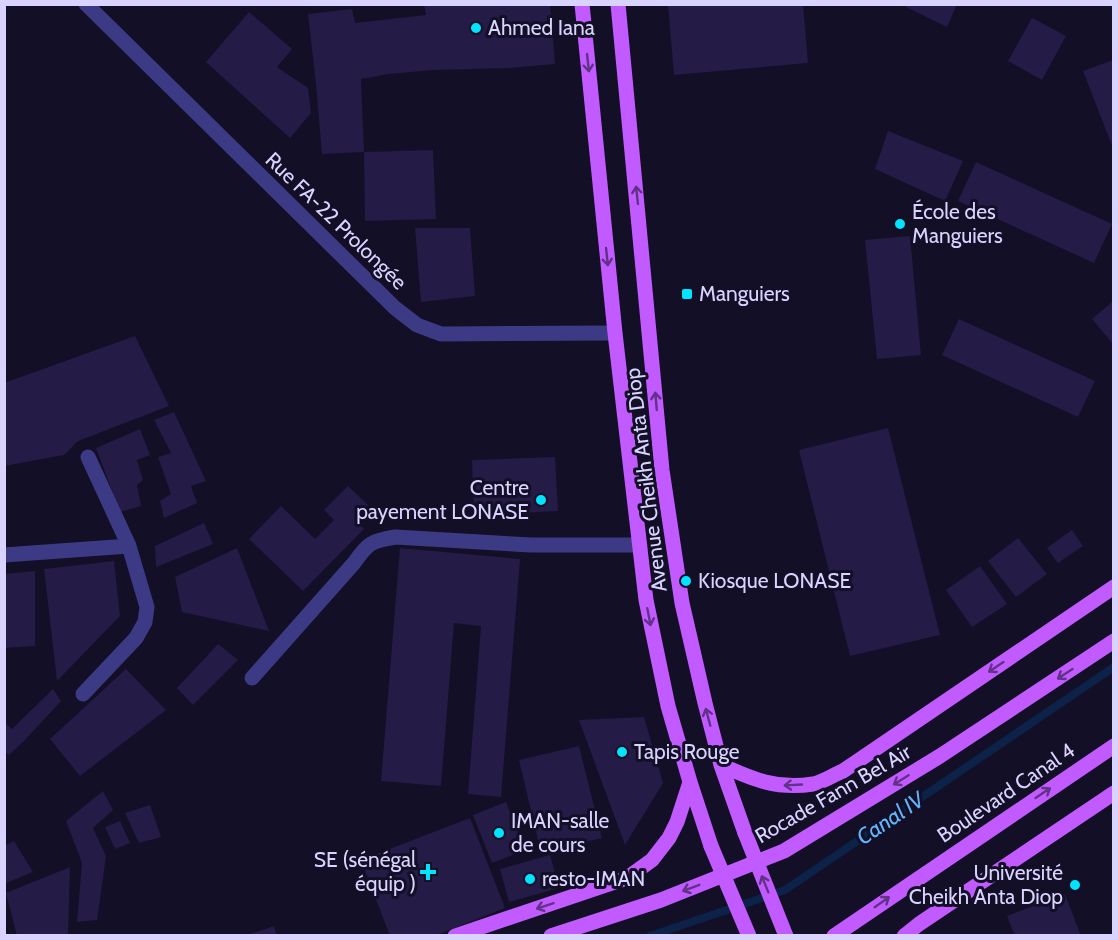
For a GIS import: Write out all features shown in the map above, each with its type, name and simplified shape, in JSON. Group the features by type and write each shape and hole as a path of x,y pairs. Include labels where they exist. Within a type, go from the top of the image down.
{"main road":[{"name":"Avenue Cheikh Anta Diop","path":"582,4 615,333 646,600 668,706 690,782 711,846 749,936"},
{"name":"Avenue Cheikh Anta Diop","path":"618,4 662,470 682,603 721,765 786,936"},
{"path":"721,765 756,780 784,786 814,783 843,771 1113,587"},
{"name":"Rocade Fann Bel Air","path":"550,936 662,900 784,851 940,756 1113,641"},
{"name":"Boulevard Canal 4","path":"834,936 1113,746"},
{"path":"455,936 627,878 652,860 669,838 677,822 690,782"},
{"path":"904,936 1113,793"}],"street":[{"name":"Rue FA-22 Prolongée","path":"86,4 387,299 417,325 441,334 615,333"},
{"path":"83,694 136,638 145,622 147,607 129,546 88,457"},
{"path":"252,678 354,563 365,547 377,540 395,537 531,545 640,545"},
{"path":"4,555 129,546"}],"building":[{"path":"424,4 550,4 555,64 433,70 361,79 364,152 322,154 308,14 352,9 355,23 426,15"},
{"path":"668,4 803,4 808,63 674,75"},
{"path":"900,4 957,4 947,27"},
{"path":"249,12 292,49 277,67 308,88 311,113 290,138 206,62"},
{"path":"1032,18 1066,36 1042,80 1008,61"},
{"path":"1113,60 1113,148 1083,71"},
{"path":"888,131 963,161 945,201 875,169"},
{"path":"433,150 436,219 365,221 364,152"},
{"path":"976,162 1112,224 1094,263 958,201"},
{"path":"415,228 470,228 475,296 421,302"},
{"path":"910,236 921,355 877,359 865,240"},
{"path":"1113,301 1113,344 1092,319"},
{"path":"959,319 1095,381 1078,417 942,355"},
{"path":"135,336 169,406 78,441 64,455 4,466 4,383"},
{"path":"174,412 206,481 191,486 197,503 164,518 160,501 171,494 158,457 171,453 154,420"},
{"path":"888,428 940,635 850,656 799,450"},
{"path":"140,429 150,455 137,460 143,480 137,485 141,506 120,512 96,448"},
{"path":"555,457 558,511 474,515 472,460"},
{"path":"348,486 368,505 354,519 364,529 303,591 249,539 281,506 315,539 334,520 324,510"},
{"path":"204,523 213,544 156,567 155,546"},
{"path":"1072,530 1083,546 1058,563 1047,548"},
{"path":"1018,538 1047,574 1016,597 988,561"},
{"path":"237,548 269,631 182,612 175,577"},
{"path":"400,548 520,559 501,797 468,794 481,626 454,623 441,786 381,781"},
{"path":"114,561 120,616 57,681 44,569"},
{"path":"980,566 1007,604 972,627 946,590"},
{"path":"35,571 35,646 4,648 4,574"},
{"path":"218,644 238,660 193,705 177,688"},
{"path":"126,669 166,710 80,776 50,739"},
{"path":"53,689 61,701 9,755 4,751 4,722 12,729"},
{"name":"Tapis Rouge","path":"644,717 663,783 625,845 579,720"},
{"path":"579,746 602,838 541,853 519,760"},
{"path":"103,791 113,810 93,828 106,856 97,920 77,922 82,863 66,821"},
{"name":"IMAN-salle de cours","path":"506,802 525,850 492,863 473,815"},
{"path":"150,805 161,837 139,843 125,813"},
{"name":"SE (sénégal équip )","path":"470,818 505,908 434,936 390,936 361,860"},
{"path":"120,821 130,843 115,849 105,827"},
{"path":"14,841 33,872 4,884 4,846"},
{"name":"resto-IMAN","path":"550,855 559,888 509,902 500,869"},
{"path":"70,867 68,936 17,936 6,893"},
{"path":"1065,894 1081,936 1015,936 1007,916"},
{"path":"274,926 277,936 247,936 247,935"}],"waterway":[{"name":"Canal IV","path":"650,936 785,890 1114,667"}],"place":[{"name":"Ahmed Iana","path":"476,28"},
{"name":"École des Manguiers","path":"900,224"},
{"name":"Manguiers","path":"687,294"},
{"name":"Centre payement LONASE","path":"541,500"},
{"name":"Kiosque LONASE","path":"686,581"},
{"name":"Tapis Rouge","path":"622,752"},
{"name":"IMAN-salle de cours","path":"499,833"},
{"name":"SE (sénégal équip )","path":"428,872"},
{"name":"resto-IMAN","path":"530,879"},
{"name":"Université Cheikh Anta Diop","path":"1075,885"}]}
